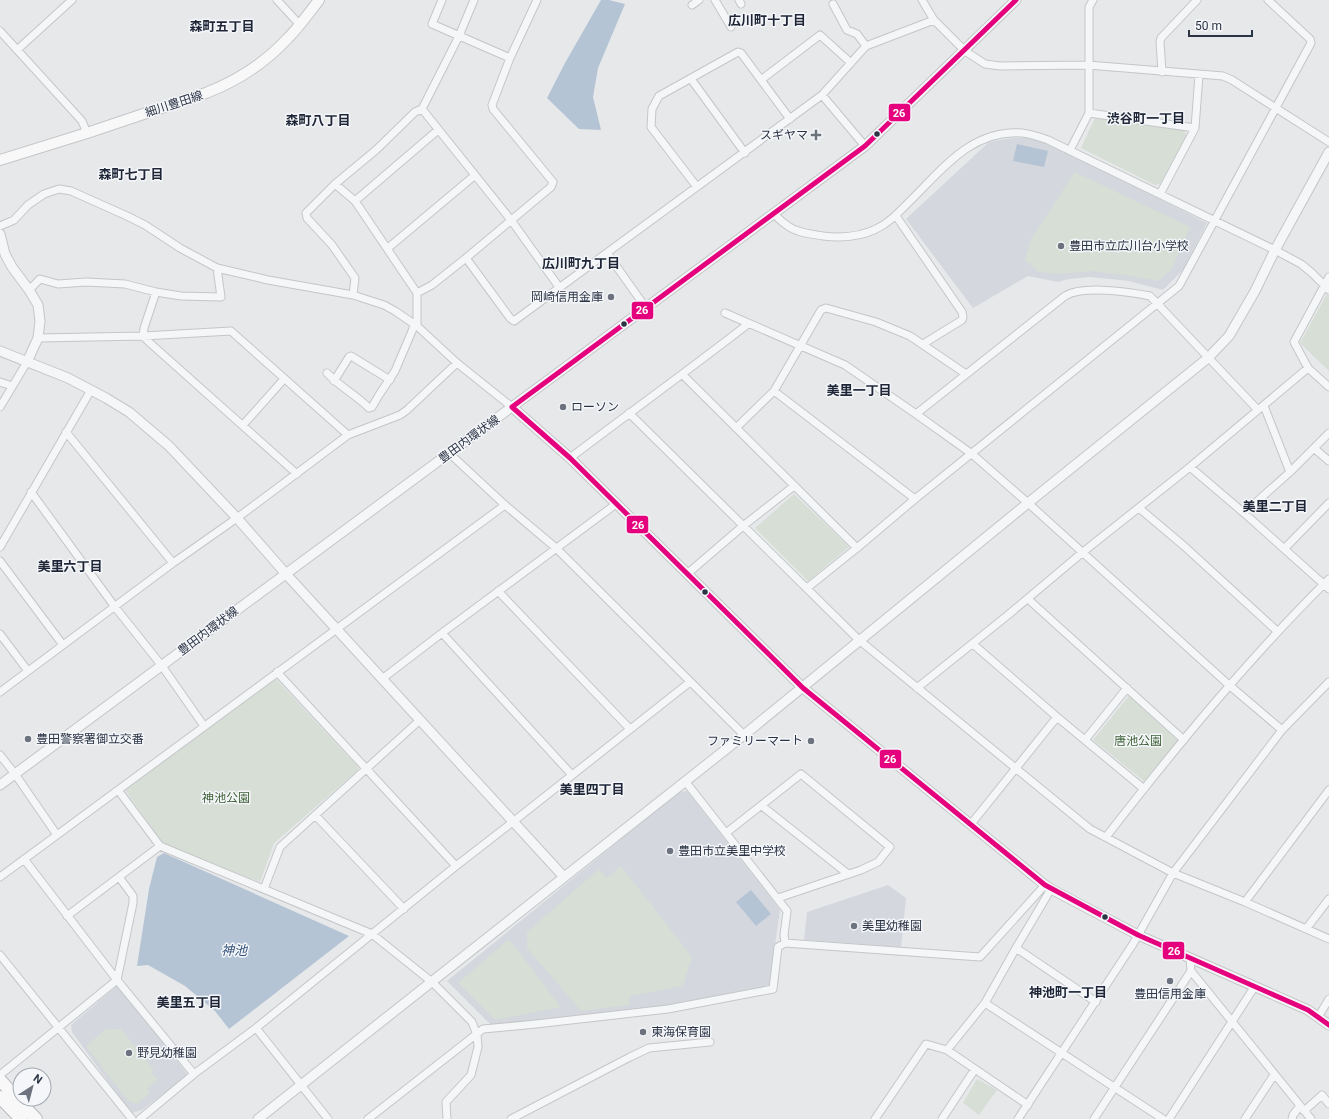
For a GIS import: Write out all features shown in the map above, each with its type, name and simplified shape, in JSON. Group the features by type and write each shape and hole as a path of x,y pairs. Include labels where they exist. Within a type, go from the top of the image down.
{"highway":[{"path":"0,1080 36,1119"},
{"path":"0,1097 21,1119"}],"main road":[{"name":"細川豊田線","path":"0,160 88,133 223,87 256,67 279,48 320,0"}],"street":[{"path":"17,50 72,0"},
{"path":"277,0 300,24"},
{"path":"442,0 432,24 510,58"},
{"path":"353,295 355,278 332,245 307,218 306,213 335,184 376,150 415,112 422,110 459,36 474,0"},
{"path":"417,293 432,285 551,187 553,182 494,109 493,101 510,58 537,0"},
{"path":"692,5 699,0"},
{"path":"715,0 731,27"},
{"path":"922,0 934,20 965,50 986,64 994,66 1088,65 1223,76 1229,78 1329,142"},
{"name":"豊田内環状線","path":"0,785 865,146 1016,0"},
{"path":"1070,150 1089,113 1089,7 1093,0"},
{"path":"1162,72 1160,42 1197,0"},
{"path":"807,588 1179,286 1311,42 1310,39 1268,0"},
{"path":"833,4 847,30 857,34 866,46"},
{"path":"466,258 510,318 514,321 745,153 822,95 866,46 934,20"},
{"path":"0,31 82,121 88,133"},
{"path":"761,80 820,35 851,63"},
{"path":"697,187 651,126 652,109 660,96 738,52 741,53 790,119"},
{"path":"1160,194 1195,128 1199,75"},
{"path":"691,79 745,153"},
{"path":"822,95 865,146"},
{"path":"422,110 511,220 559,287"},
{"path":"1089,113 1195,128"},
{"path":"355,200 438,130"},
{"path":"774,214 788,227 811,234 837,237 859,235 876,229 896,216 961,151 968,146 984,139 1021,133 1048,140 1070,150 1214,222 1275,250 1301,264 1326,288"},
{"path":"258,1119 803,688 859,640 1208,358 1228,336 1255,291 1275,250 1329,152"},
{"path":"388,248 474,176"},
{"path":"327,373 334,381 359,398 369,408 372,408 395,371 416,325 417,293 355,200 335,184"},
{"path":"0,226 14,220 28,205 44,194 59,189 71,192 127,216 145,225 180,248 217,268 275,281 353,295 384,305 416,325 457,363 512,407 570,458 803,688 1048,887 1138,935 1308,1010 1329,1025"},
{"path":"896,216 962,312 962,320 923,344"},
{"path":"0,234 5,254 38,305 40,321 38,338 27,362 0,407"},
{"path":"607,254 646,308"},
{"path":"29,290 40,280 58,284 86,282 125,284 156,292 182,296 222,297 217,268"},
{"path":"1329,277 1326,288 1294,342 1308,368 1329,386"},
{"path":"916,414 1072,291 1096,290 1150,296 1258,410"},
{"path":"156,292 144,328 144,336 296,474"},
{"path":"736,428 774,391 820,310 826,308 876,322 910,336 966,374"},
{"path":"725,313 845,365 972,454 1083,552 1229,685 1282,730"},
{"path":"570,458 748,324"},
{"path":"38,338 144,336 231,331 348,435"},
{"path":"0,351 68,378 91,390 129,412 170,446 564,877"},
{"path":"334,381 351,356 390,380"},
{"path":"0,692 348,435 404,412 457,363"},
{"path":"917,688 1028,599 1083,552 1190,467 1308,368"},
{"path":"683,374 857,548"},
{"path":"243,425 284,379"},
{"path":"0,382 12,386"},
{"path":"0,547 91,390"},
{"path":"774,391 915,499"},
{"path":"1264,406 1290,472"},
{"path":"629,413 859,640 1090,829 1173,873 1245,902 1329,939"},
{"path":"66,432 173,563"},
{"path":"1244,513 1315,449 1329,433"},
{"path":"1315,449 1329,461"},
{"path":"449,453 505,505 556,548 744,735"},
{"path":"1106,837 1229,685 1277,631 1327,584 1190,467"},
{"path":"687,574 743,526 794,486"},
{"path":"31,492 115,607 162,666 204,726"},
{"path":"1285,548 1329,503"},
{"path":"382,679 616,504"},
{"path":"0,877 505,505"},
{"path":"1139,508 1184,546 1277,631"},
{"path":"0,561 63,645"},
{"path":"498,592 630,729"},
{"path":"1028,599 1184,740"},
{"path":"442,633 572,775"},
{"path":"0,634 28,671"},
{"path":"972,644 1144,789"},
{"path":"277,672 456,866"},
{"path":"140,1119 194,1074 256,1028 456,866 514,822 690,682"},
{"path":"1018,1119 1096,1002 1138,935 1173,873 1282,730 1329,682"},
{"path":"1085,740 1127,688"},
{"path":"971,824 1057,717"},
{"path":"264,889 280,847 420,720"},
{"path":"0,755 57,835"},
{"path":"726,833 801,774 890,846 878,862 778,898"},
{"path":"685,781 787,910 784,935 785,943"},
{"path":"118,790 160,846 372,934 432,982 472,1022 477,1035 478,1047 471,1075 446,1102 447,1119"},
{"path":"1245,902 1329,790"},
{"path":"762,806 848,874"},
{"path":"315,815 404,909"},
{"path":"67,916 160,846"},
{"path":"24,859 116,980 194,1074"},
{"path":"0,1075 116,980 133,903 133,896 119,877"},
{"path":"368,1119 483,1029 668,1009 773,989 778,947 785,943 980,956 1048,887"},
{"path":"947,1050 986,1003 1048,887"},
{"path":"1306,929 1329,899"},
{"path":"1016,948 1096,1002"},
{"path":"0,955 58,1029 132,1119"},
{"path":"1190,958 1191,971 1311,1119"},
{"path":"1094,1119 1191,971"},
{"path":"1169,1119 1255,986"},
{"path":"1318,1017 1329,1000"},
{"path":"986,1003 1163,1119"},
{"path":"256,1028 328,1119"},
{"path":"511,1119 649,1048 710,1042"},
{"path":"877,1118 926,1044 947,1050 1028,1105"},
{"path":"942,1119 974,1069"},
{"path":"1245,1119 1274,1075"},
{"path":"1292,1119 1293,1115 1322,1095 1329,1104"}],"shaded area":[{"name":"豊田市立広川台小学校","path":"1013,138 1027,138 1053,145 1207,223 1183,270 1163,290 1129,281 1090,277 1069,279 1058,282 1028,276 973,308 906,219 989,142"},
{"name":"豊田市立美里中学校","path":"687,791 780,910 769,987 669,1007 491,1025 447,981 679,792"},
{"name":"美里幼稚園","path":"888,885 906,898 901,947 804,940 807,912"},
{"name":"野見幼稚園","path":"117,986 121,988 188,1075 142,1110 131,1113 72,1032 71,1025"}],"green space":[{"path":"1095,118 1184,130 1187,136 1160,184 1155,185 1081,148"},
{"path":"1075,172 1190,227 1172,269 1158,281 1094,271 1059,274 1038,272 1025,260 1031,239"},
{"path":"1327,294 1329,296 1329,371 1300,343"},
{"path":"794,494 849,547 808,581 755,528"},
{"name":"神池公園","path":"276,679 358,767 358,770 274,843 260,882 198,859 163,843 125,790"},
{"name":"唐池公園","path":"1129,696 1178,741 1144,781 1093,740"},
{"path":"621,866 692,957 683,986 630,996 629,1005 581,1011 527,948 527,932 599,869 607,878"},
{"path":"509,939 561,1007 495,1020 458,983"},
{"path":"106,1029 121,1029 154,1070 151,1072 158,1080 147,1089 150,1093 137,1104 128,1101 86,1046"},
{"path":"977,1079 997,1090 979,1115 963,1103"}],"water":[{"path":"601,0 609,0 625,4 598,68 593,97 601,130 579,129 547,98"},
{"path":"1017,144 1048,151 1044,167 1013,161"},
{"name":"神池","path":"164,853 349,936 229,1029 215,1011 185,986 148,965 137,966 149,889 157,857"},
{"path":"751,890 771,914 756,926 736,902"}],"transit line":[{"name":"26","path":"512,407 865,146 1016,0"},
{"name":"26","path":"512,407 570,458 803,688 1045,885 1138,935 1308,1010 1329,1025"}],"place":[{"name":"スギヤマ","path":"816,135"},
{"name":"豊田市立広川台小学校","path":"1061,246"},
{"name":"岡崎信用金庫","path":"611,297"},
{"name":"ローソン","path":"563,407"},
{"name":"豊田警察署御立交番","path":"28,739"},
{"name":"ファミリーマート","path":"811,741"},
{"name":"豊田市立美里中学校","path":"670,851"},
{"name":"美里幼稚園","path":"854,926"},
{"name":"豊田信用金庫","path":"1170,981"},
{"name":"東海保育園","path":"643,1032"},
{"name":"野見幼稚園","path":"129,1053"}],"district":[{"name":"広川町十丁目","path":"767,20"},
{"name":"森町五丁目","path":"222,26"},
{"name":"渋谷町一丁目","path":"1146,118"},
{"name":"森町八丁目","path":"318,120"},
{"name":"森町七丁目","path":"131,174"},
{"name":"広川町九丁目","path":"581,263"},
{"name":"美里一丁目","path":"859,390"},
{"name":"美里二丁目","path":"1275,506"},
{"name":"美里六丁目","path":"70,566"},
{"name":"美里四丁目","path":"592,789"},
{"name":"神池町一丁目","path":"1068,992"},
{"name":"美里五丁目","path":"189,1002"}]}
